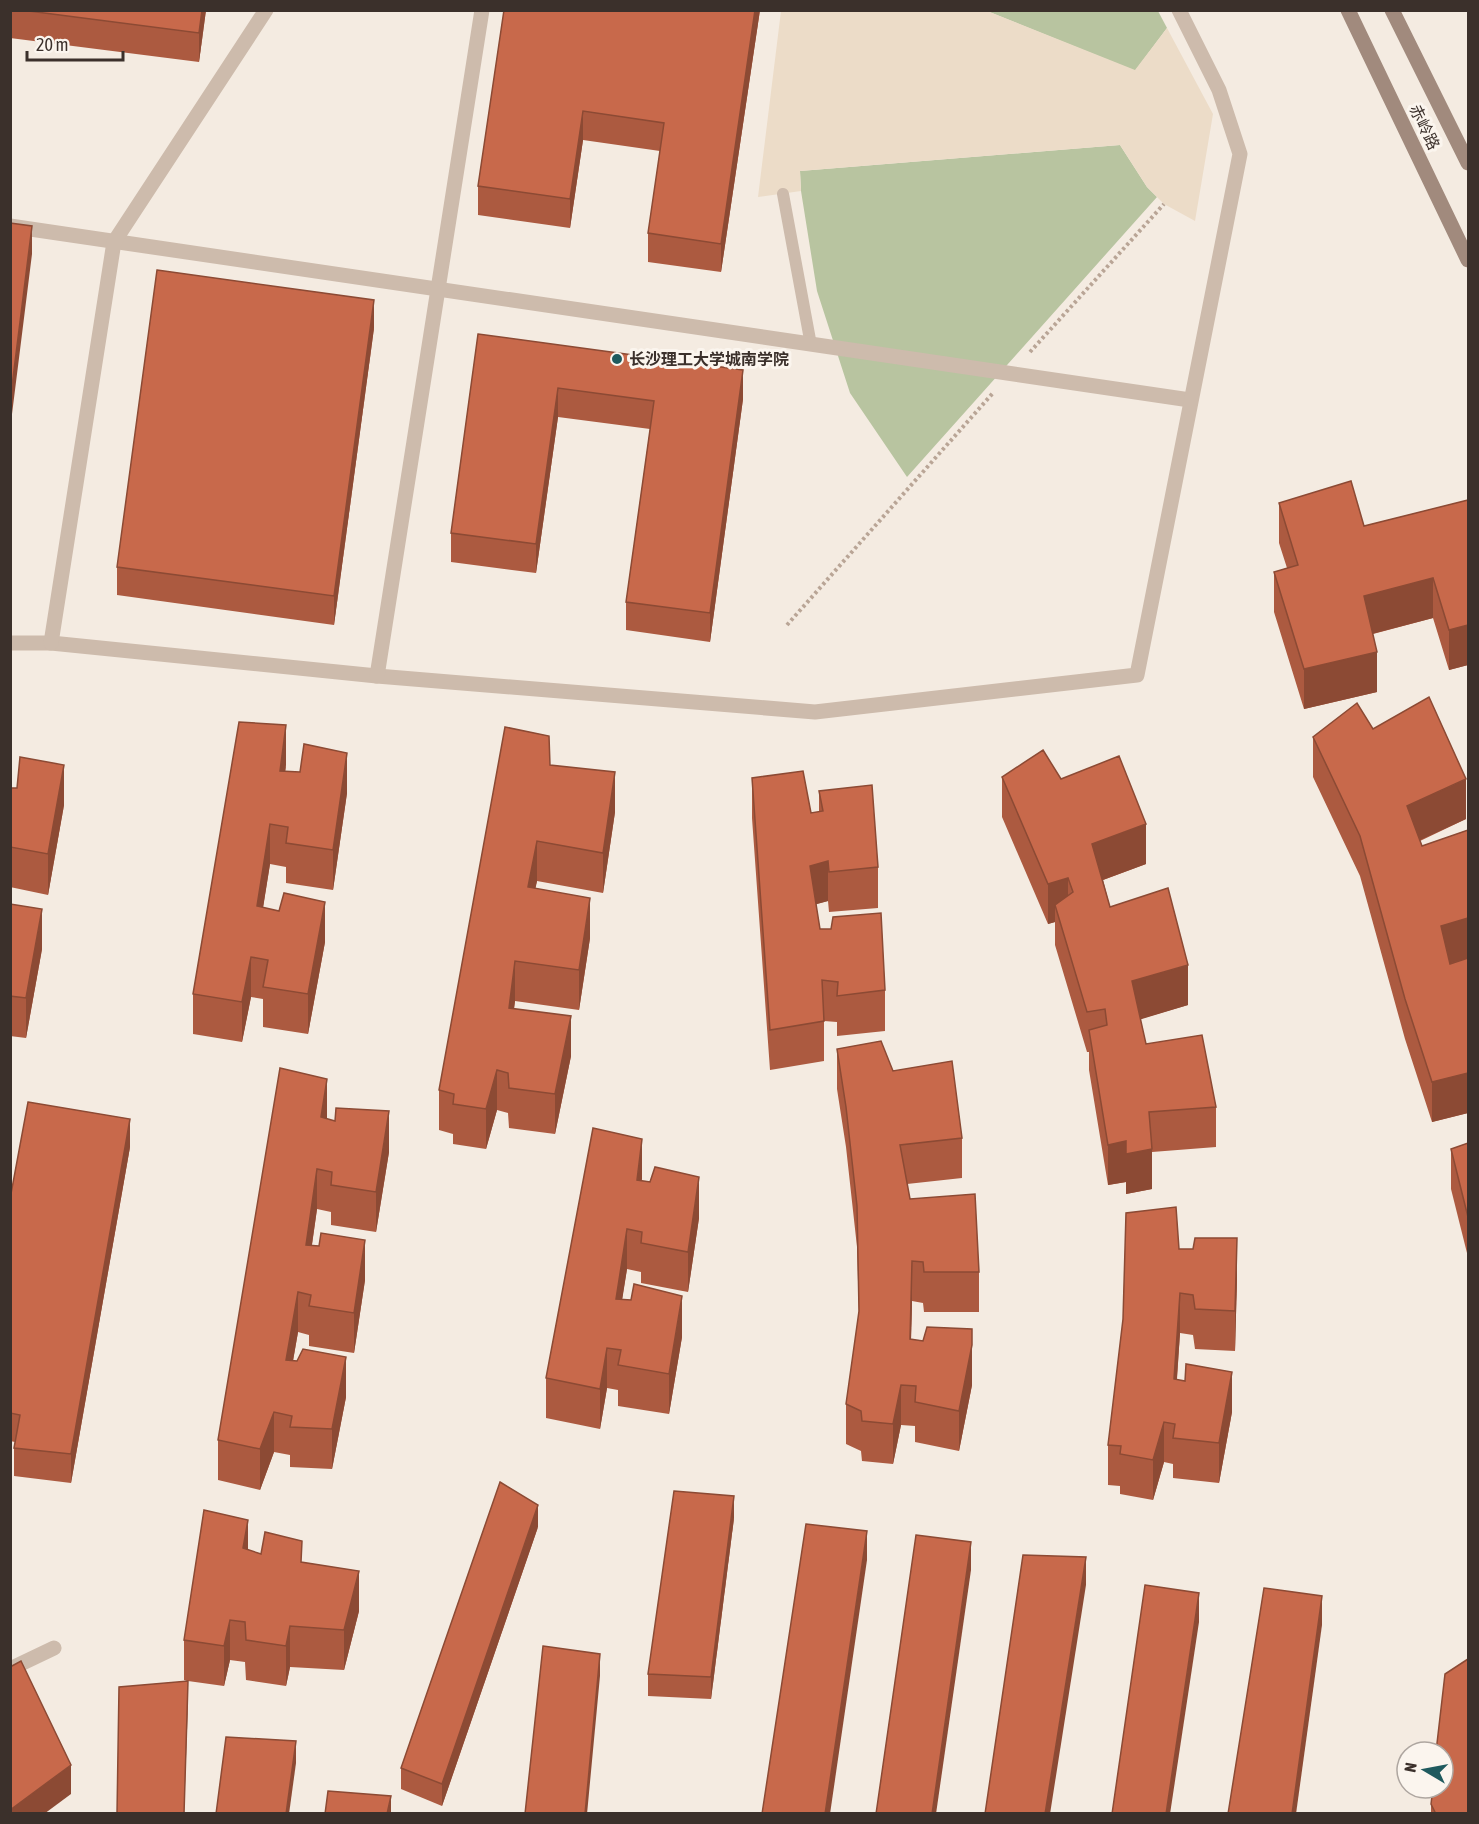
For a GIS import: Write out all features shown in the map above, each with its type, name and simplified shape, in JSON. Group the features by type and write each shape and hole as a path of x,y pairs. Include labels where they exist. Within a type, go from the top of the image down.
{"main road":[{"name":"赤岭路","path":"1348,10 1468,260"},
{"name":"赤岭路","path":"1392,10 1468,163"}],"street":[{"path":"51,643 114,242 266,10"},
{"path":"377,676 483,10"},
{"path":"10,644 51,643 377,676 815,712 1137,675 1240,154 1219,90 1179,10"},
{"path":"10,226 1191,400"},
{"path":"10,1670 54,1648"}],"lane":[{"path":"783,194 812,345"}],"path":[{"path":"787,625 1164,204"}],"green space":[{"path":"987,11 1158,11 1167,28 1135,71"},
{"path":"1120,145 1147,187 1157,197 907,477 850,393 817,291 801,191 800,171"}],"shaded area":[{"path":"781,11 987,11 1135,70 1167,28 1213,114 1195,221 1164,204 1147,187 1120,145 800,171 801,191 758,197"}],"building":[{"path":"21,10 202,10 199,33"},
{"path":"504,10 755,10 721,244 648,233 664,123 583,111 570,199 478,186"},
{"path":"10,223 32,226 10,402"},
{"path":"157,270 374,300 334,596 117,567"},
{"path":"478,334 743,370 710,613 626,602 654,401 558,388 536,544 451,533"},
{"path":"1351,481 1364,526 1468,500 1468,625 1449,630 1433,578 1364,596 1377,652 1304,669 1274,572 1298,565 1279,503"},
{"path":"1429,697 1466,779 1407,806 1422,846 1468,830 1468,918 1441,926 1450,964 1468,958 1468,1073 1432,1082 1405,999 1360,836 1313,737 1357,703 1373,729"},
{"path":"239,722 286,725 280,771 300,772 304,744 347,753 333,850 286,843 288,827 270,824 257,906 279,911 284,893 325,902 308,994 263,987 268,960 251,957 242,1002 193,994"},
{"path":"505,727 549,736 550,765 615,772 603,853 537,841 528,887 590,898 579,970 515,961 509,1008 571,1016 555,1094 509,1088 508,1073 497,1070 486,1109 453,1104 454,1094 439,1090"},
{"path":"1043,750 1061,779 1119,756 1146,824 1092,844 1110,907 1168,888 1188,965 1132,981 1146,1044 1202,1035 1216,1107 1149,1112 1152,1149 1126,1154 1126,1141 1108,1145 1089,1030 1107,1025 1105,1009 1087,1012 1055,905 1073,892 1068,878 1048,884 1002,777"},
{"path":"20,757 64,765 48,854 10,847 10,788 17,788"},
{"path":"803,771 811,813 823,811 819,791 872,785 878,867 829,872 828,861 810,866 820,929 831,929 833,917 881,913 885,990 837,996 838,982 822,980 824,1021 770,1030 752,778"},
{"path":"10,904 42,909 26,998 10,996"},
{"path":"881,1041 893,1071 952,1061 962,1138 900,1145 910,1199 975,1194 979,1272 924,1272 923,1262 912,1261 910,1339 923,1341 927,1327 972,1329 972,1345 959,1411 915,1402 916,1386 901,1385 893,1424 862,1421 861,1411 846,1404 859,1311 857,1206 837,1049"},
{"path":"280,1068 327,1079 321,1117 335,1121 336,1108 389,1111 376,1192 331,1185 332,1172 317,1169 306,1245 319,1246 321,1233 365,1240 354,1313 309,1306 311,1295 298,1292 286,1360 297,1361 303,1349 346,1357 332,1429 290,1427 292,1416 274,1412 260,1449 218,1440"},
{"path":"28,1102 130,1119 71,1454 14,1448 20,1415 10,1413 10,1199"},
{"path":"593,1128 642,1139 637,1180 650,1182 655,1167 699,1177 688,1252 641,1243 642,1232 627,1229 616,1299 631,1300 634,1284 682,1296 669,1374 618,1365 621,1350 607,1348 600,1389 546,1378"},
{"path":"1468,1143 1468,1217 1451,1149"},
{"path":"1176,1207 1179,1249 1193,1249 1195,1238 1237,1238 1235,1311 1195,1309 1193,1295 1180,1293 1174,1379 1185,1381 1186,1364 1232,1372 1219,1443 1173,1438 1175,1424 1164,1422 1153,1460 1120,1454 1121,1446 1108,1445 1123,1319 1126,1213"},
{"path":"500,1482 538,1505 442,1784 401,1768"},
{"path":"674,1491 734,1496 711,1677 648,1674"},
{"path":"204,1510 248,1520 243,1548 261,1554 265,1532 302,1541 301,1562 359,1571 344,1630 290,1626 286,1646 246,1640 245,1622 230,1620 224,1646 184,1640"},
{"path":"806,1524 867,1531 825,1814 762,1814"},
{"path":"916,1535 971,1542 932,1814 876,1814"},
{"path":"1023,1555 1086,1557 1045,1814 985,1814"},
{"path":"1145,1585 1199,1593 1166,1814 1112,1814"},
{"path":"1264,1588 1322,1596 1292,1814 1228,1814"},
{"path":"543,1646 600,1654 585,1814 525,1814"},
{"path":"1468,1659 1468,1814 1436,1814 1431,1804 1432,1800 1455,1800 1455,1740 1437,1740 1445,1674"},
{"path":"21,1661 71,1765 10,1810 10,1667"},
{"path":"188,1681 184,1814 117,1814 119,1687"},
{"path":"226,1737 296,1741 286,1814 216,1814"},
{"path":"328,1791 391,1796 387,1814 325,1814"}],"place":[{"name":"长沙理工大学城南学院","path":"617,359"}]}
